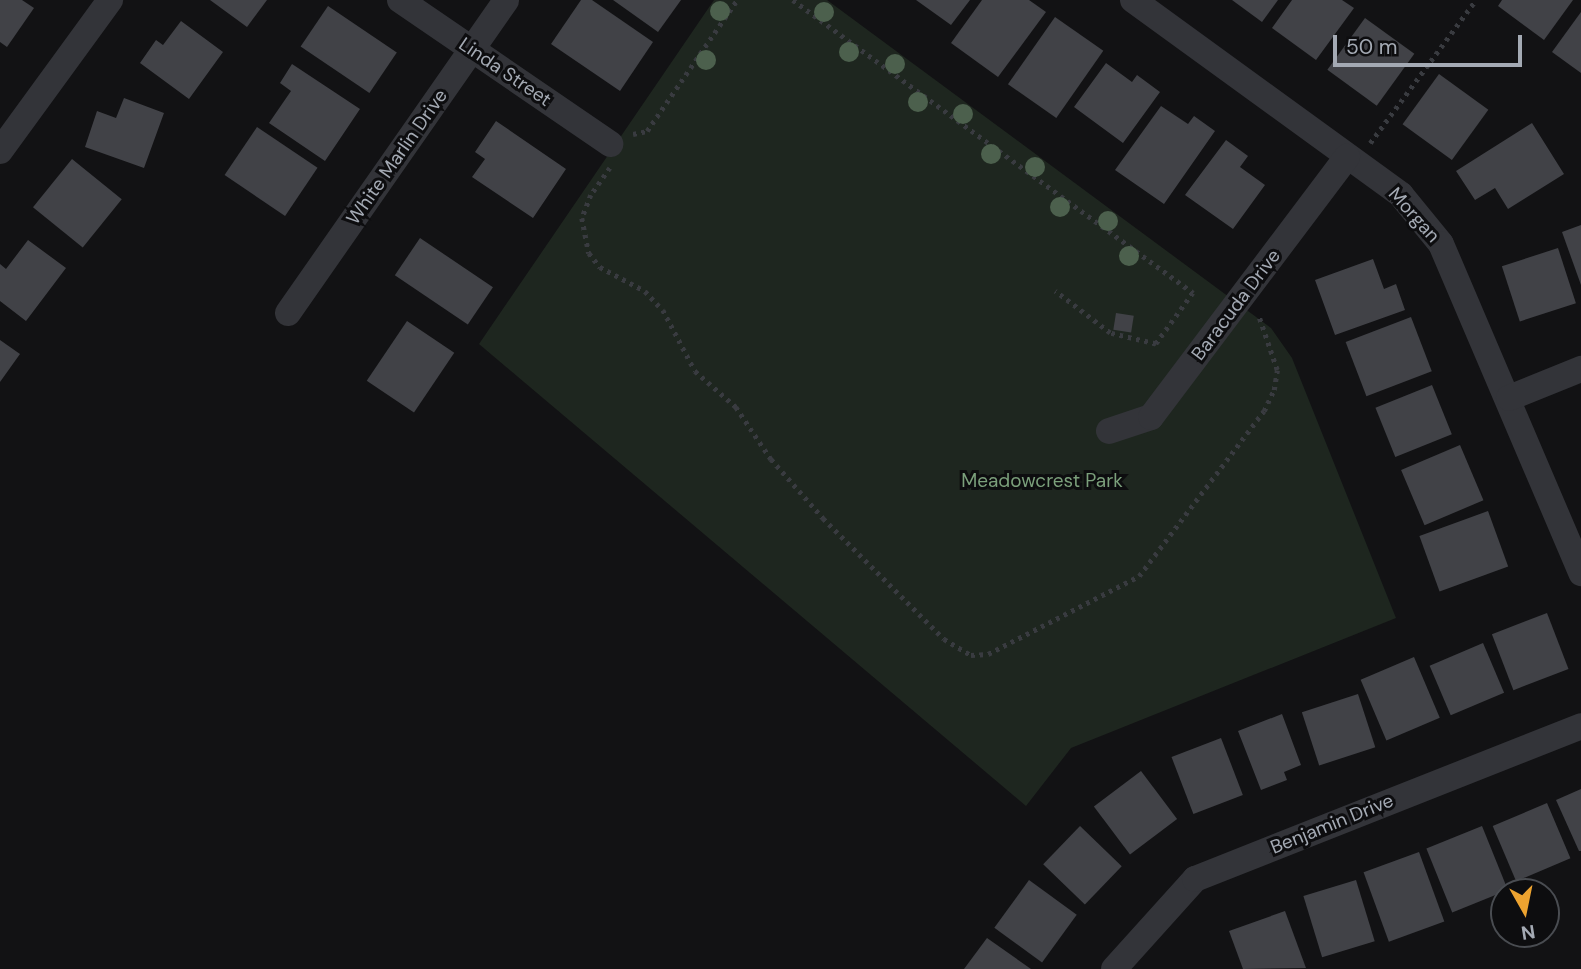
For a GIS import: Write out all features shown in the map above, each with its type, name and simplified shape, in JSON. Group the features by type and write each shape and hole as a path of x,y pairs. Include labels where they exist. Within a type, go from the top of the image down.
{"street":[{"path":"0,151 9,120 110,0"},
{"name":"Linda Street","path":"400,0 617,150"},
{"name":"White Marlin Drive","path":"288,313 506,0"},
{"name":"Morgan","path":"1133,0 1401,195 1441,244 1509,398 1581,573"},
{"name":"Baracuda Drive","path":"1109,431 1151,417 1351,160"},
{"path":"1509,398 1581,369"},
{"name":"Benjamin Drive","path":"1114,969 1195,879 1581,726"}],"path":[{"path":"737,0 647,131 642,135 636,131 617,150 591,195 582,218 589,253 600,267 645,292 663,310 695,371 736,407 771,459 823,518 944,639 971,655 988,654 1139,576 1264,411 1274,390 1277,370 1259,317"},
{"path":"793,0 1193,293 1156,344 1110,333 1055,291"},
{"path":"1351,160 1476,0"}],"green space":[{"name":"Meadowcrest Park","path":"714,0 827,0 1271,328 1292,358 1396,618 1071,748 1026,806 479,344"}],"building":[{"path":"0,0 22,0 34,8 7,47 0,42"},
{"path":"210,0 267,0 247,27"},
{"path":"581,0 592,0 653,42 620,91 551,44"},
{"path":"613,0 681,0 658,32"},
{"path":"916,0 970,0 951,25"},
{"path":"982,0 1029,0 1046,12 998,77 951,43"},
{"path":"1232,0 1278,0 1262,22"},
{"path":"1292,0 1342,0 1354,8 1316,60 1272,28"},
{"path":"1502,0 1573,0 1544,40 1498,6"},
{"path":"328,6 397,52 369,93 301,47"},
{"path":"1581,12 1581,73 1552,52"},
{"path":"1055,17 1103,51 1056,118 1008,84"},
{"path":"1365,18 1414,54 1377,106 1327,70"},
{"path":"181,21 223,52 189,99 140,63 156,40 163,45"},
{"path":"1106,63 1132,82 1137,75 1160,92 1123,143 1074,107"},
{"path":"292,64 360,109 325,161 269,123 291,91 280,83"},
{"path":"1439,74 1488,110 1452,160 1403,124"},
{"path":"124,98 164,113 144,168 85,147 97,111 116,118"},
{"path":"1161,106 1188,124 1194,116 1215,131 1164,204 1115,170"},
{"path":"496,121 566,169 533,218 472,177 485,159 475,152"},
{"path":"1532,123 1564,174 1508,209 1495,188 1475,200 1456,171"},
{"path":"257,127 318,168 285,216 225,175"},
{"path":"1226,140 1248,156 1240,167 1265,185 1233,229 1185,195"},
{"path":"72,159 122,199 83,247 33,207"},
{"path":"1581,225 1581,285 1562,232"},
{"path":"420,238 493,287 468,325 395,275"},
{"path":"28,240 66,268 26,321 0,301 0,264 6,269"},
{"path":"1558,248 1576,303 1520,321 1502,266"},
{"path":"1373,259 1384,289 1396,284 1405,310 1335,335 1315,280"},
{"path":"1116,313 1134,316 1131,333 1113,330"},
{"path":"1411,317 1432,371 1366,396 1346,342"},
{"path":"407,321 454,353 414,413 367,381"},
{"path":"0,340 20,354 0,382"},
{"path":"1432,385 1452,434 1395,457 1375,408"},
{"path":"1460,445 1483,500 1425,525 1401,470"},
{"path":"1488,511 1508,566 1440,591 1419,536"},
{"path":"1547,613 1569,669 1513,690 1492,634"},
{"path":"1483,643 1504,693 1451,715 1430,666"},
{"path":"1414,657 1440,718 1386,740 1361,680"},
{"path":"1358,694 1375,747 1319,765 1302,712"},
{"path":"1282,714 1301,765 1284,772 1287,780 1261,790 1238,731"},
{"path":"1221,738 1243,795 1193,814 1172,757"},
{"path":"1141,771 1177,819 1130,854 1094,807"},
{"path":"1581,789 1581,851 1579,851 1556,800"},
{"path":"1547,803 1570,858 1524,878 1515,878 1493,826"},
{"path":"1080,826 1122,866 1085,904 1043,864"},
{"path":"1482,826 1503,878 1490,878 1490,897 1452,912 1426,848"},
{"path":"1419,852 1444,922 1389,942 1364,872"},
{"path":"1029,880 1077,915 1042,962 994,928"},
{"path":"1356,880 1375,941 1322,957 1303,896"},
{"path":"1285,911 1306,968 1243,969 1229,931"},
{"path":"987,938 1031,969 964,969"}]}
